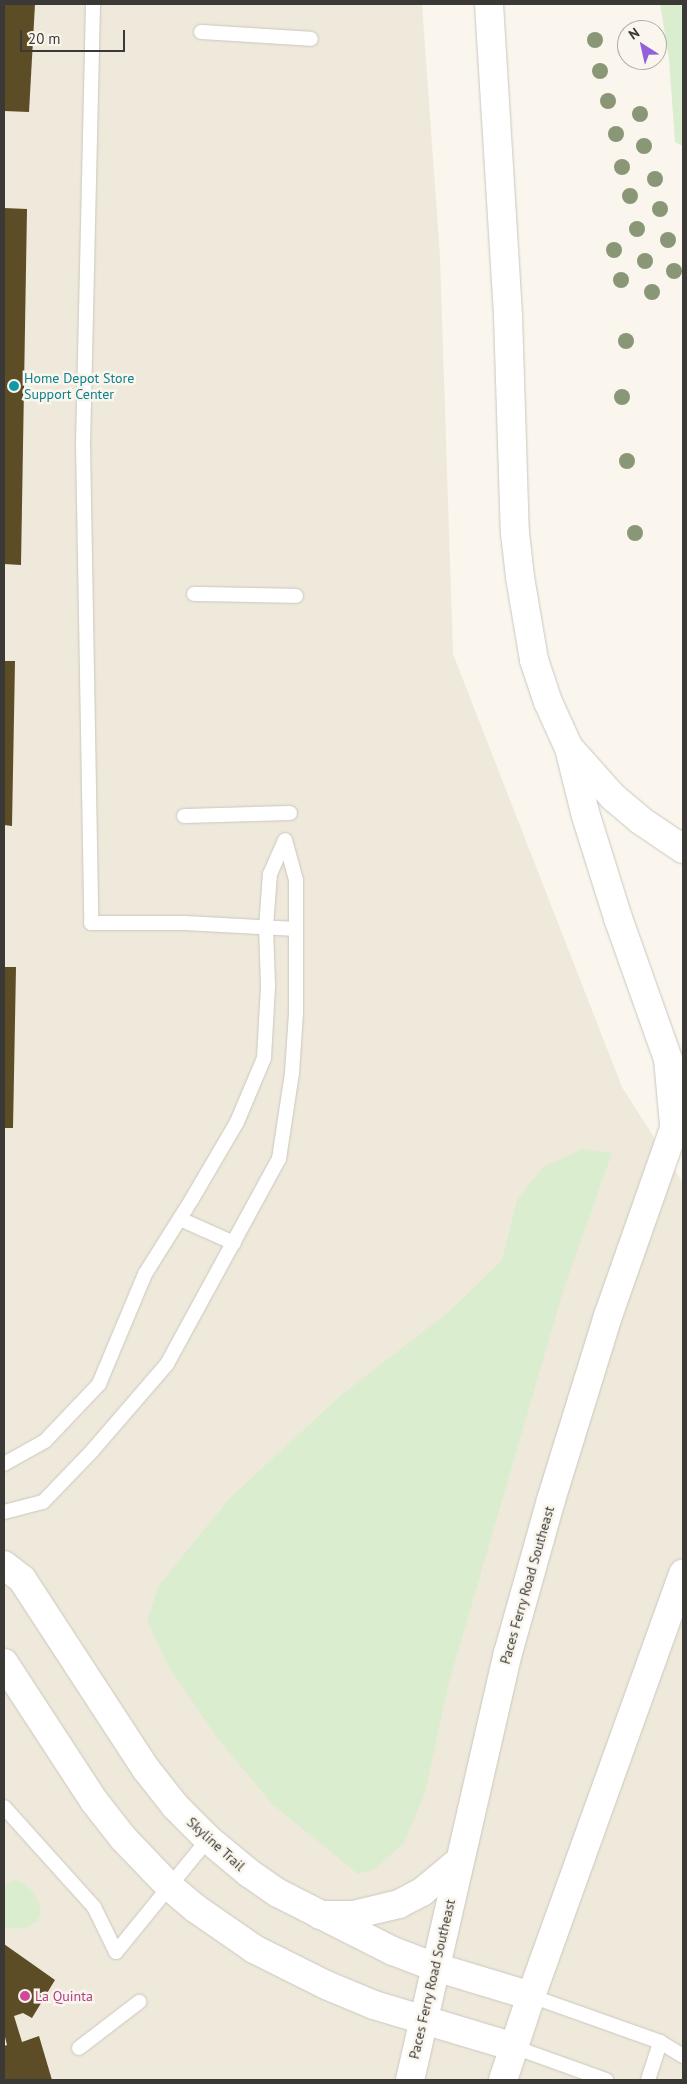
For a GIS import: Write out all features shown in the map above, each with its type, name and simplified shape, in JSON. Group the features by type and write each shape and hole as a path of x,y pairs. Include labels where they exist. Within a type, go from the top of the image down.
{"main road":[{"path":"489,4 508,316 515,533 534,660 548,702 570,748 586,816 618,918 668,1059 679,1113"},
{"path":"570,748 614,797 640,820 683,849"},
{"name":"Paces Ferry Road Southeast","path":"410,2080 458,1862 508,1653 551,1500 608,1316 679,1113"},
{"name":"Skyline Trail","path":"4,1565 22,1579 146,1769 175,1806 208,1839 249,1873 320,1915 393,1951 435,1968 531,1996"},
{"path":"503,2080 531,1996 683,1574"},
{"path":"4,1663 94,1802 123,1838 170,1887 223,1929 288,1968 374,2005 514,2046"},
{"path":"320,1915 353,1915 399,1904 422,1892 458,1862"}],"lane":[{"path":"94,4 83,444 91,923 186,923 296,929"},
{"path":"202,32 311,39"},
{"path":"194,594 296,596"},
{"path":"184,816 290,813"},
{"path":"4,1464 45,1441 99,1384 145,1274 237,1122 264,1058 268,986 266,927 270,874 285,840 296,880 296,1012 292,1073 279,1159 167,1364 92,1451 43,1502 4,1512"},
{"path":"180,1218 234,1243"},
{"path":"4,1806 94,1907 116,1952 208,1839"},
{"path":"531,1996 660,2042 683,2056"},
{"path":"79,2048 139,2002"},
{"path":"648,2080 660,2042"},
{"path":"514,2046 606,2080"}],"shaded area":[{"path":"4,4 422,4 440,257 453,654 622,1087 683,1183 683,2080 4,2080"}],"green space":[{"path":"660,4 683,4 683,146 675,142 667,47 667,20 663,20"},
{"path":"583,1149 612,1153 564,1288 448,1686 425,1793 404,1843 375,1869 358,1874 272,1804 218,1739 168,1666 147,1620 159,1585 230,1498 340,1396 451,1310 502,1260 517,1200 543,1167"},
{"path":"15,1879 33,1892 40,1905 41,1914 37,1921 26,1928 4,1928 4,1887"}],"building":[{"path":"4,4 35,4 29,112 4,111"},
{"name":"Home Depot Store Support Center","path":"4,208 27,209 21,565 4,564"},
{"path":"4,661 15,661 12,826 4,825"},
{"path":"4,967 16,967 13,1128 4,1128"},
{"path":"4,1944 55,1980 32,2018 23,2013 14,2016 22,2042 39,2036 52,2080 4,2080 4,2046 7,2045 4,2033"}],"place":[{"name":"Home Depot Store Support Center","path":"14,386"},
{"name":"La Quinta","path":"25,1996"}]}
